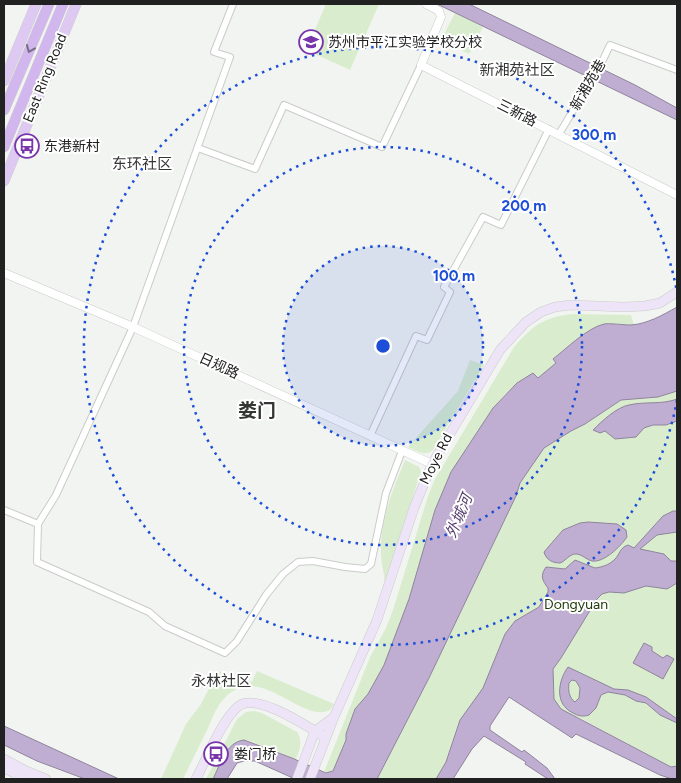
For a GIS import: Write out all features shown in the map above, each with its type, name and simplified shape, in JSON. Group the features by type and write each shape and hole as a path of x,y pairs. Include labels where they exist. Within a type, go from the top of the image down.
{"highway":[{"path":"4,110 49,4"},
{"path":"4,147 63,4"}],"main road":[{"path":"4,81 36,4"},
{"name":"East Ring Road","path":"4,181 76,4"},
{"name":"Moye Rd","path":"310,779 334,717 377,620 414,508 432,464 500,350 526,322 541,312 555,307 571,305 624,307 653,305 668,299 677,292"},
{"path":"196,779 227,719 242,705 261,704 326,738"},
{"path":"297,779 315,732 334,717"},
{"path":"4,759 46,779"},
{"path":"4,768 26,779"}],"street":[{"path":"233,4 214,52 230,58 134,326 56,495 38,524 37,562 149,612 165,626 225,653 237,641 266,595 283,574 298,562 313,560 365,570 371,564 386,493 402,451"},
{"path":"198,148 255,169 284,105 382,147 421,65 441,17 439,11 426,4"},
{"name":"新湘苑巷","path":"559,134 592,80 610,45 677,70"},
{"name":"三新路","path":"421,65 677,195"},
{"path":"370,436 416,336 427,340 450,292 444,287 483,216 501,225 549,129"},
{"name":"日规路","path":"4,273 134,326 432,464"},
{"path":"4,510 38,524"}],"green space":[{"path":"326,4 379,4 350,70 306,50"},
{"path":"455,13 483,27 469,54 441,40"},
{"path":"572,314 631,315 634,325 608,324 599,326 586,333 553,360 556,363 538,378 517,384 493,408 451,472 435,510 409,599 384,665 368,694 355,709 346,734 346,740 334,769 330,773 324,772 370,657 386,628 393,610 435,479 514,347 527,333 546,320"},
{"path":"470,360 484,365 433,450 424,453 408,447 458,391"},
{"name":"Dongyuan","path":"677,391 677,766 671,767 582,719 488,679 476,700 458,724 446,762 436,779 377,779 429,678 516,496 520,483 544,448 621,400 658,397"},
{"path":"405,460 419,467 421,472 385,583 381,540 385,516"},
{"path":"218,671 252,682 257,671 334,704 330,710 318,712 306,709 264,688 250,686 235,689 218,707 183,779 161,779 186,724 201,704"},
{"path":"246,712 262,713 297,732 300,746 296,759 247,740 225,755 213,779 206,779 237,719"}],"water":[{"path":"437,4 469,4 635,85 677,108 677,120"},
{"name":"外城河","path":"677,307 677,391 658,397 621,400 544,448 520,483 516,496 429,678 377,779 295,779 255,761 244,761 237,763 227,779 213,779 228,750 233,745 244,740 326,773 333,771 346,740 346,734 355,709 368,694 384,665 409,599 435,510 451,472 493,408 517,383 533,373 538,378 556,363 553,359 577,339 597,326 604,324 631,325 643,323"},
{"path":"677,399 677,421 666,425 653,425 644,428 636,437 615,439 605,431 600,433 593,430 624,406"},
{"path":"677,511 677,532 657,535 640,549 664,554 671,561 677,561 677,583 667,589 646,586 624,593 609,592 602,594 553,669 554,699 561,709 671,767 677,766 677,779 660,775 576,734 572,738 509,697 490,726 490,730 522,752 524,750 547,768 555,779 548,779 525,764 526,762 484,736 472,749 453,779 436,779 446,762 460,720 483,688 505,634 515,621 539,607 548,592 543,578 546,567 565,569 575,560 595,568 608,564 616,558 625,546 628,545 634,548 663,516"},
{"path":"588,522 617,524 626,530 627,537 607,557 597,561 592,561 577,554 560,563 552,562 546,557 544,552 563,530"},
{"path":"644,643 652,647 652,651 663,658 667,655 674,659 663,679 633,663"},
{"path":"568,667 614,689 628,690 646,697 677,719 677,723 660,715 646,703 636,701 625,695 608,692 601,695 596,708 589,715 575,714 567,709 560,698 560,685","holes":["572,680 576,681 580,688 579,698 575,702 570,696 569,683"]},
{"path":"4,726 119,779 85,779 37,761 4,745"}],"place":[{"name":"苏州市平江实验学校分校","path":"311,42"},
{"name":"东港新村","path":"27,146"},
{"name":"娄门桥","path":"216,754"}],"district":[{"name":"新湘苑社区","path":"517,70"},
{"name":"东环社区","path":"142,164"},
{"name":"娄门","path":"257,410"},
{"name":"永林社区","path":"221,681"}]}
